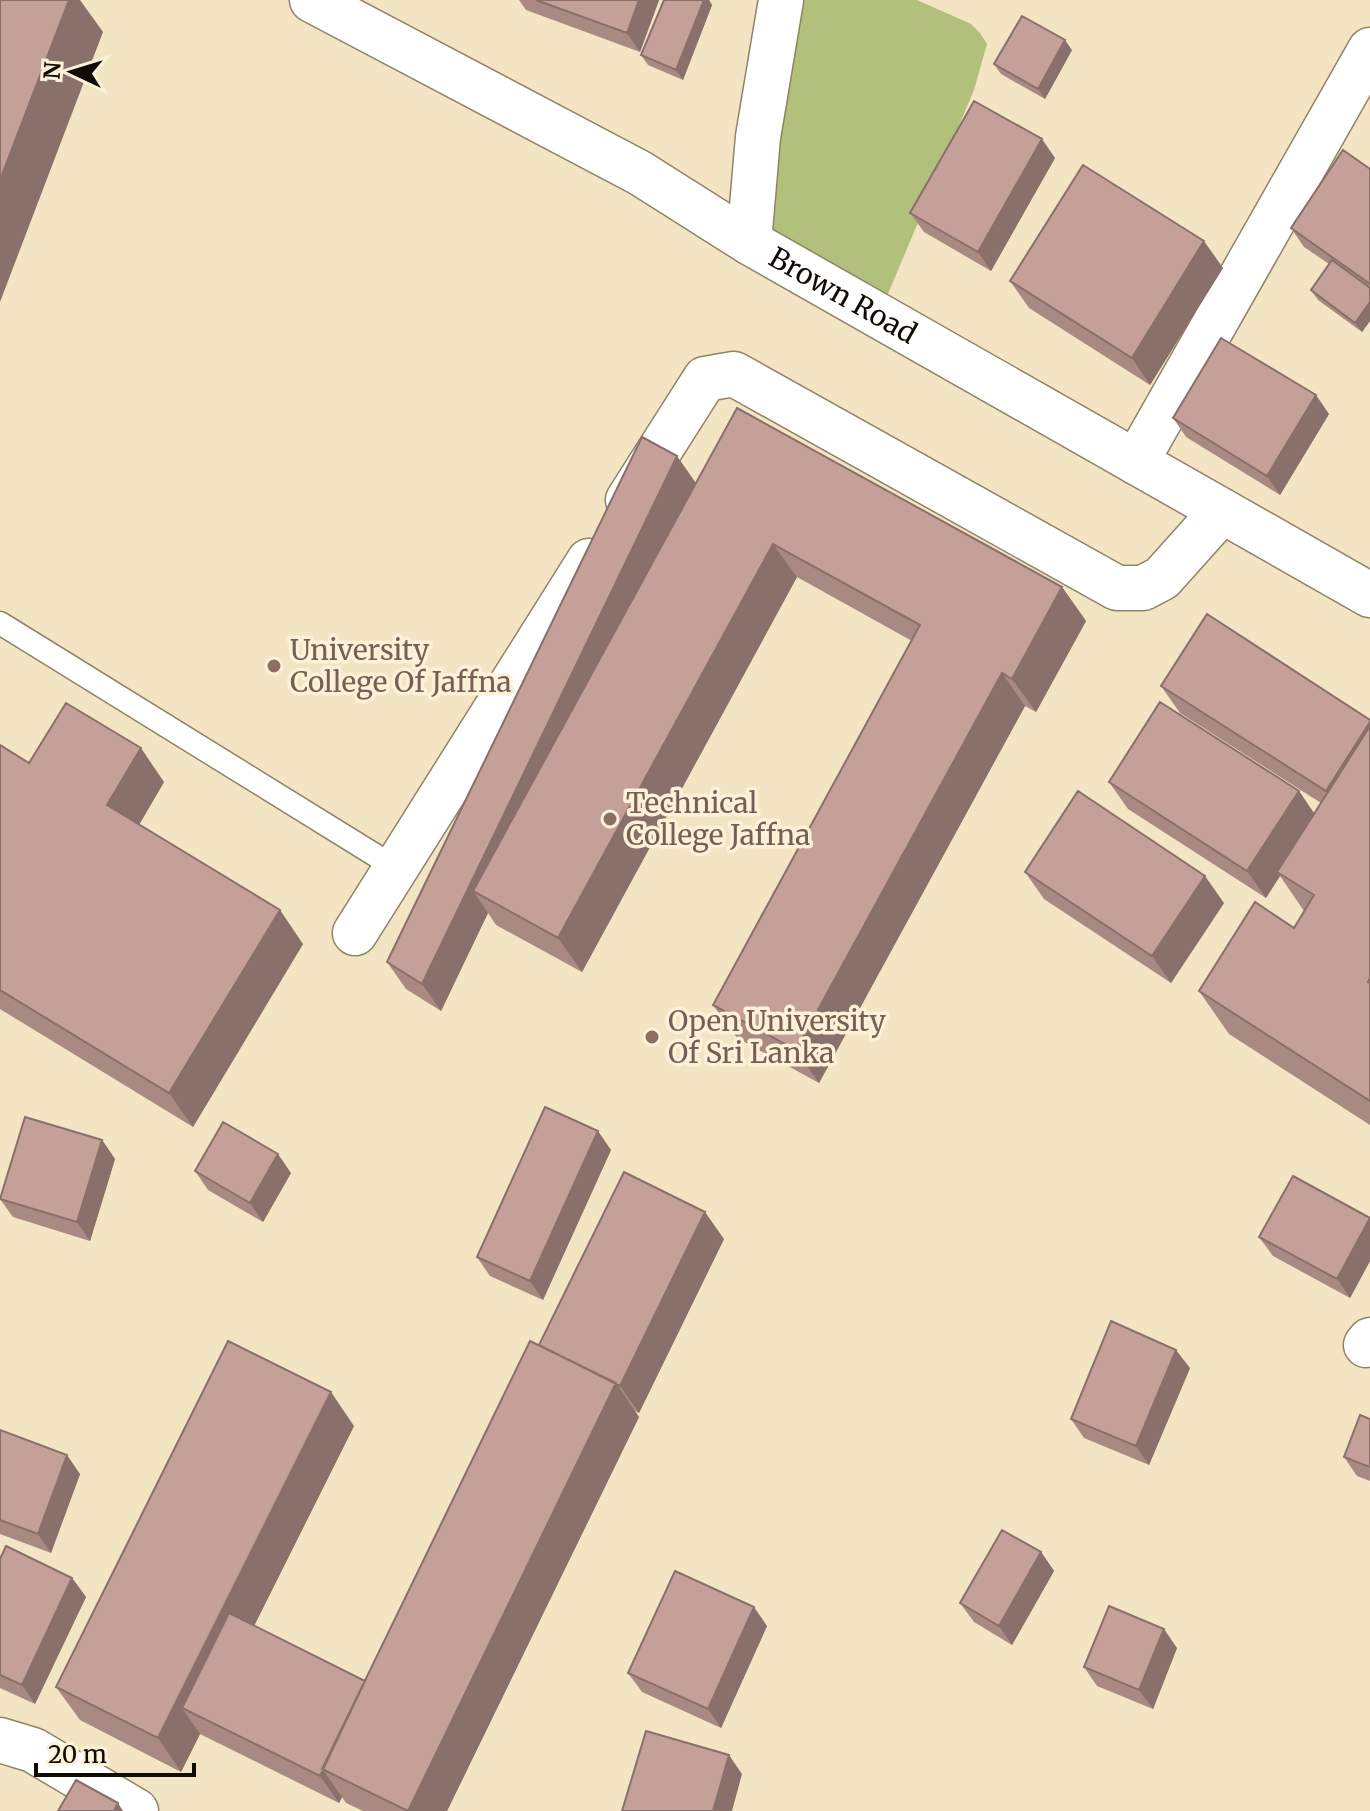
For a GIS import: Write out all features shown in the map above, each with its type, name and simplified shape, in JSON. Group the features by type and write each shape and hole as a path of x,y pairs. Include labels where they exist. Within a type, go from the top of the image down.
{"street":[{"name":"Brown Road","path":"312,0 640,173 749,242 1370,595"},
{"path":"749,242 758,137 781,0"},
{"path":"1136,462 1370,50"},
{"path":"355,933 705,379 734,374 1117,588 1143,588 1162,578 1222,511"},
{"path":"0,1740 33,1750 136,1811"}],"lane":[{"path":"0,623 396,868"}],"green space":[{"path":"781,0 917,0 971,24 987,44 974,90 879,315 749,242"}],"building":[{"path":"0,0 69,0 0,180"},
{"path":"536,0 639,0 627,33"},
{"path":"664,0 704,0 676,70 641,55"},
{"path":"1022,16 1065,40 1038,89 994,64"},
{"path":"974,101 1042,139 978,252 910,213"},
{"path":"1343,150 1370,169 1370,284 1291,228"},
{"path":"1083,165 1204,241 1132,358 1010,281"},
{"path":"1332,260 1370,288 1370,302 1355,323 1311,290"},
{"path":"1221,338 1316,395 1267,476 1173,418"},
{"name":"Technical College Jaffna","path":"737,408 1062,587 1012,679 1002,673 796,1050 713,1005 920,625 773,544 558,938 473,891"},
{"path":"642,437 677,456 422,984 387,962"},
{"path":"1207,614 1370,720 1326,791 1161,686"},
{"path":"1160,702 1299,791 1247,871 1109,782"},
{"path":"66,703 141,748 107,805 280,910 169,1093 0,990 0,745 29,763"},
{"path":"1370,726 1370,1101 1199,991 1255,902 1294,928 1314,895 1277,872"},
{"path":"1078,791 1205,876 1152,956 1025,872"},
{"path":"545,1107 598,1131 530,1281 477,1257"},
{"path":"25,1117 102,1140 77,1222 0,1199"},
{"path":"223,1122 278,1154 250,1203 195,1171"},
{"path":"624,1172 705,1212 620,1386 539,1345"},
{"path":"1293,1176 1370,1218 1337,1279 1259,1237"},
{"path":"1111,1321 1176,1350 1136,1446 1071,1419"},
{"path":"228,1341 331,1392 158,1738 56,1687"},
{"path":"530,1341 616,1383 408,1811 322,1769"},
{"path":"1360,1415 1370,1419 1370,1467 1344,1457"},
{"path":"0,1430 67,1455 38,1534 0,1520"},
{"path":"1002,1530 1041,1552 999,1626 960,1603"},
{"path":"6,1546 72,1578 22,1685 0,1675 0,1559"},
{"path":"675,1571 754,1607 708,1709 628,1673"},
{"path":"1109,1606 1164,1629 1139,1690 1084,1667"},
{"path":"229,1613 365,1681 320,1776 182,1708"},
{"path":"646,1731 729,1755 713,1811 622,1811"},
{"path":"76,1780 118,1803 114,1811 58,1811"}],"place":[{"name":"University College Of Jaffna","path":"274,666"},
{"name":"Technical College Jaffna","path":"610,819"},
{"name":"Open University Of Sri Lanka","path":"652,1037"}]}
